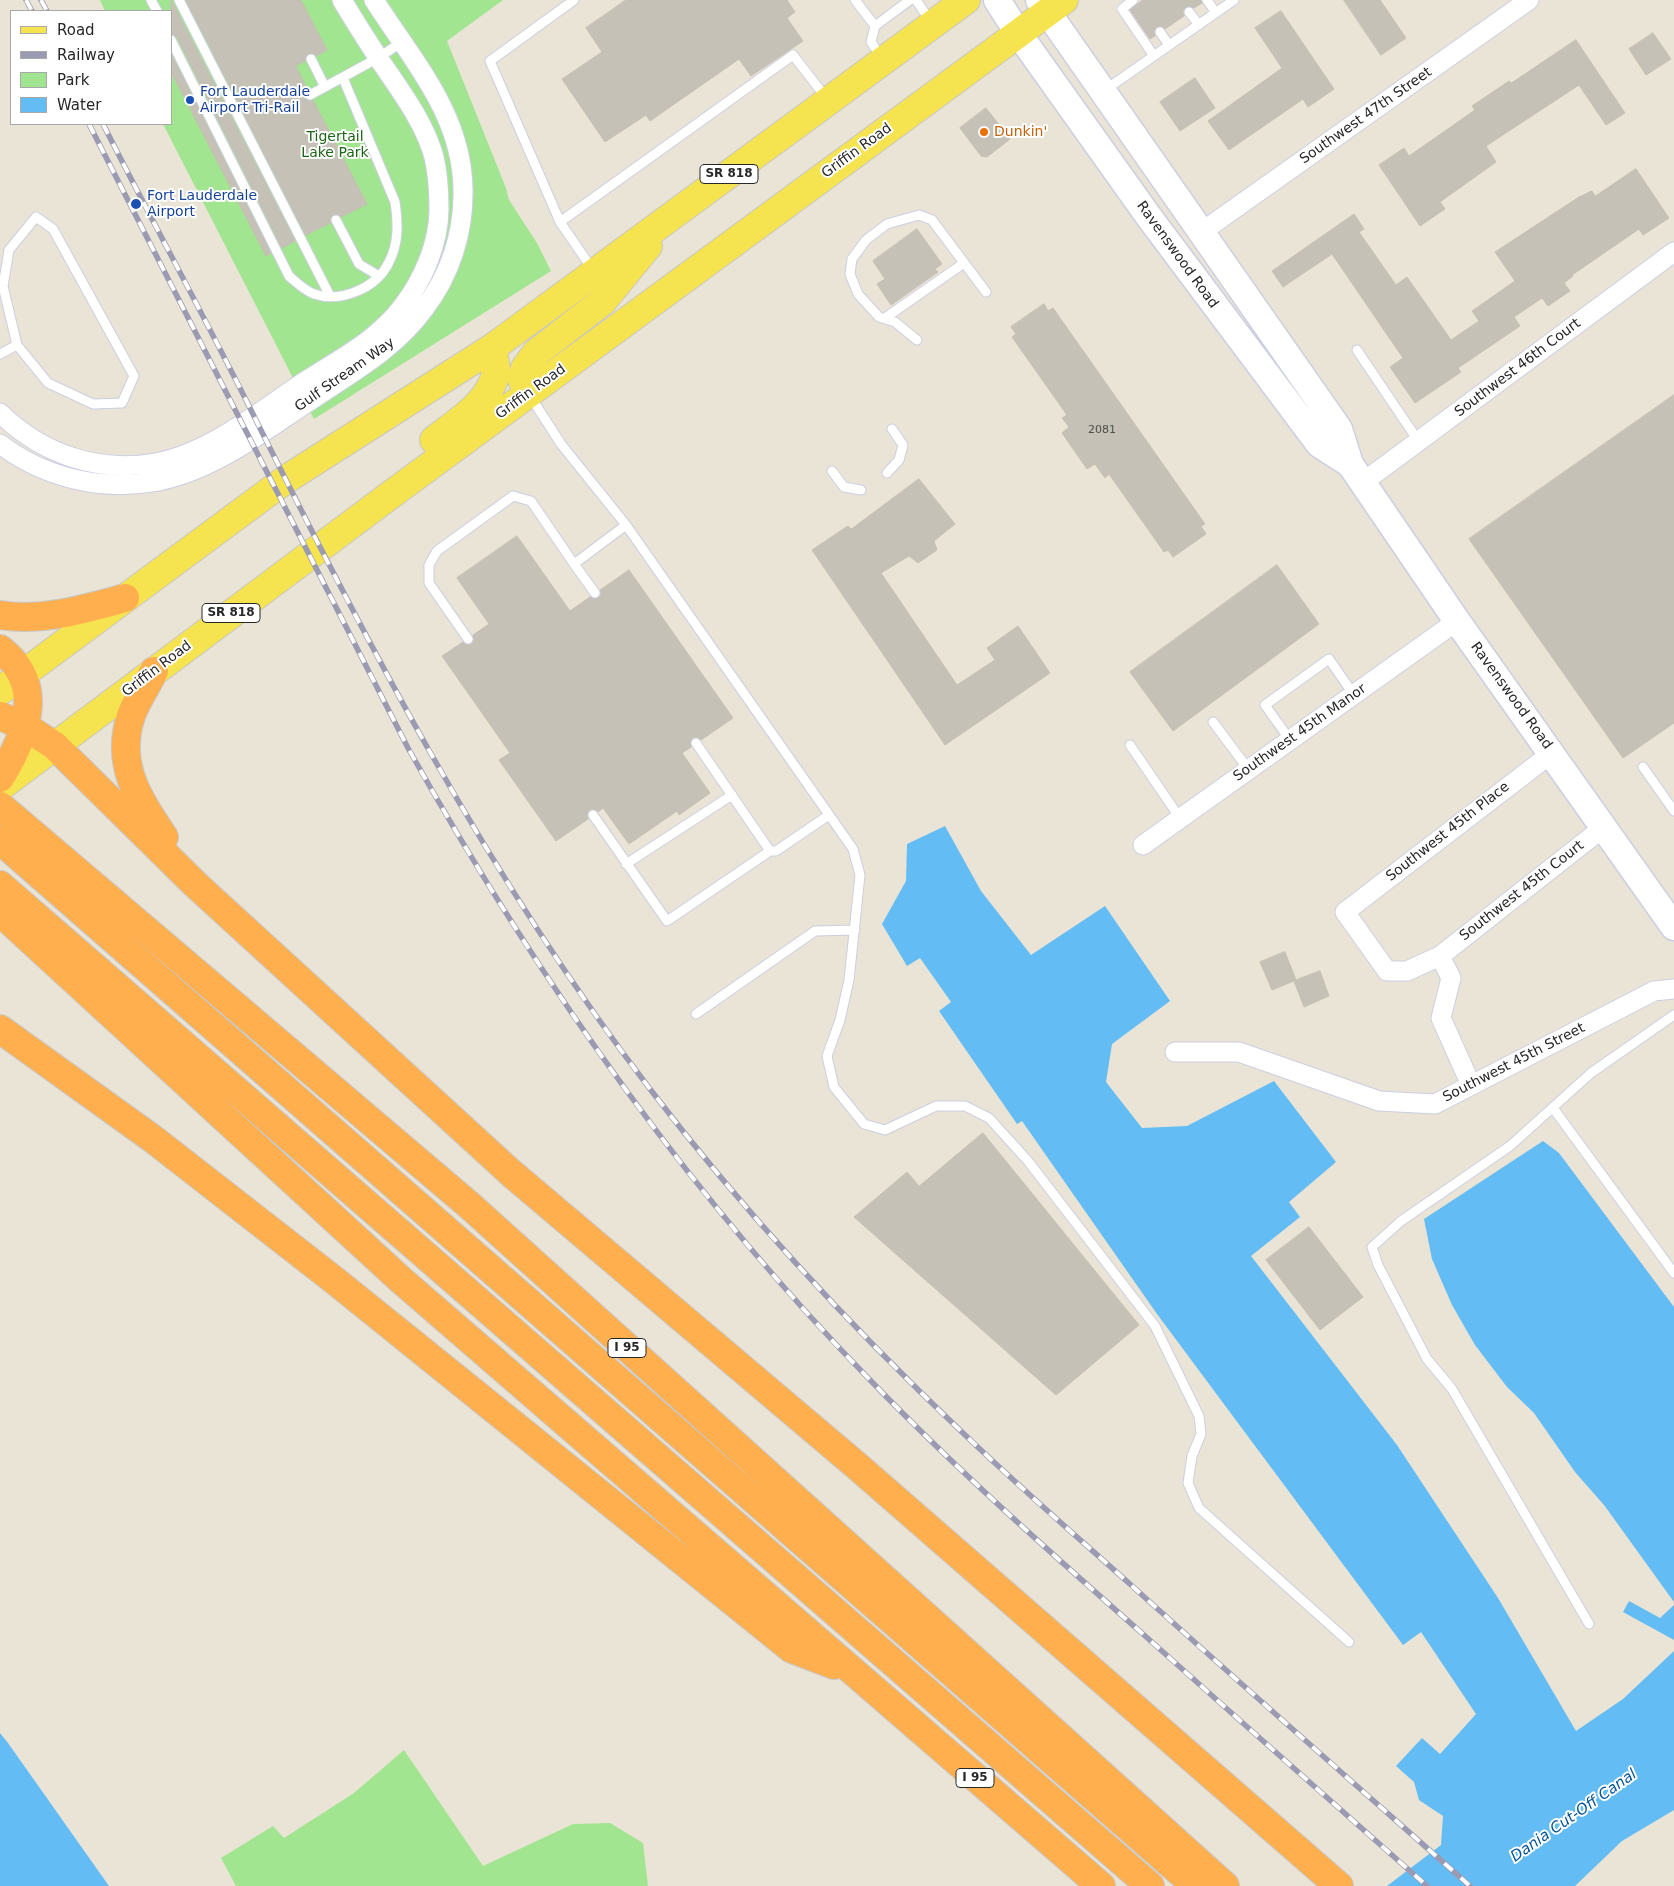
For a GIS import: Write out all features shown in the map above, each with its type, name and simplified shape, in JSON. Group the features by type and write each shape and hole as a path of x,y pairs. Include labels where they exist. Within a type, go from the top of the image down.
{"highway":[{"path":"0,615 17,618 45,616 76,611 124,598"},
{"path":"0,649 22,673 28,694 26,727 15,754 0,778"},
{"path":"154,671 131,715 125,745 129,776 141,804 195,884"},
{"path":"0,716 26,727 55,746 195,884 511,1173 857,1466 1339,1886"},
{"path":"6,823 1196,1886"},
{"name":"I 95","path":"6,823 469,1205 1225,1886"},
{"path":"0,885 1150,1886"},
{"name":"I 95","path":"0,912 400,1280 848,1670 1101,1886"},
{"path":"0,1029 153,1139 334,1280 792,1649 848,1670"}],"main road":[{"name":"SR 818","path":"0,691 285,480 492,348 966,0"},
{"name":"Griffin Road","path":"0,786 389,496 1018,33 1050,4"},
{"path":"528,394 522,379 525,368 536,353 602,302 673,215"},
{"path":"389,496 405,462 466,416 489,390 496,371 492,348"}],"street":[{"name":"Gulf Stream Way","path":"0,413 33,440 79,461 104,465 154,464 177,458 201,448 364,342 385,326 402,307 417,284 428,260 439,212 438,181 434,156 426,135 342,0"},
{"name":"Gulf Stream Way","path":"0,444 19,458 42,468 64,476 112,486 153,482 176,476 217,460 261,432 375,357 411,325 436,292 453,256 459,236 463,190 458,148 452,126 426,76 374,0"},
{"name":"Ravenswood Road","path":"997,0 1018,33 1149,217 1319,444 1356,474"},
{"name":"Southwest 47th Street","path":"1203,231 1519,3"},
{"name":"Ravenswood Road","path":"1050,4 1104,91 1339,429 1356,474 1457,621 1674,927"},
{"name":"Southwest 46th Court","path":"1356,474 1419,442 1674,252"},
{"name":"Southwest 45th Manor","path":"1143,845 1457,621"},
{"name":"Southwest 45th Place","path":"1345,912 1552,753"},
{"name":"Southwest 45th Court","path":"1345,912 1387,970 1407,971 1440,956 1604,827"},
{"path":"1440,956 1451,978 1441,1018 1471,1085"},
{"name":"Southwest 45th Street","path":"1175,1052 1239,1052 1380,1102 1435,1104 1654,991 1674,989"}],"lane":[{"path":"179,0 330,296"},
{"path":"574,0 490,62 560,222 595,273"},
{"path":"884,61 871,42 875,26 910,0"},
{"path":"916,0 933,24"},
{"path":"1207,0 1216,13"},
{"path":"1104,91 1234,0"},
{"path":"1137,1 1122,9 1154,56"},
{"path":"861,3 875,26"},
{"path":"1190,12 1198,25"},
{"path":"1160,32 1169,45"},
{"path":"172,42 289,276 301,287 315,294 330,296 354,293 374,282 389,262 396,240 398,222 395,202 343,78"},
{"path":"310,95 378,58 402,42"},
{"path":"560,222 793,55 829,101"},
{"path":"311,59 325,87"},
{"path":"918,340 895,322 879,316 858,294 850,274 852,260 866,240 887,224 919,216 932,220 986,292"},
{"path":"36,217 53,229 134,376 122,403 93,404 48,383 17,345 3,286 9,250 36,217"},
{"path":"336,220 359,264 379,276"},
{"path":"885,318 964,264"},
{"path":"0,354 17,345"},
{"path":"1357,350 1419,442"},
{"path":"528,394 562,444 626,524 853,849 860,874 849,980 840,1020 827,1056 834,1087 864,1124 885,1130 936,1106 965,1106 989,1118 1028,1161 1155,1326 1199,1416 1201,1434 1192,1456 1188,1483 1199,1508 1348,1642"},
{"path":"887,473 899,460 903,445 892,429"},
{"path":"832,471 844,487 861,490"},
{"path":"468,639 430,583 429,565 437,551 513,496 531,501 595,594"},
{"path":"574,564 626,524"},
{"path":"1290,740 1265,705 1329,659 1354,695"},
{"path":"1213,722 1249,770"},
{"path":"696,743 770,851"},
{"path":"1130,745 1180,818"},
{"path":"1643,767 1674,812"},
{"path":"626,864 732,795"},
{"path":"592,816 667,921 770,851 776,851 829,815"},
{"path":"696,1014 815,931 855,930"},
{"path":"1589,1624 1452,1389 1427,1359 1378,1265 1372,1247 1401,1222 1510,1146 1591,1073 1674,1015"},
{"path":"1553,1108 1674,1273"}],"green space":[{"name":"Tigertail Lake Park","path":"100,0 503,0 447,41 506,188 509,200 537,243 551,271 314,419 164,125 172,125 172,10 105,10"},
{"path":"404,1750 483,1866 573,1824 610,1823 643,1843 648,1886 236,1886 221,1858 273,1826 284,1838 354,1793"}],"water":[{"name":"Dania Cut-Off Canal","path":"945,826 981,891 1031,955 1105,906 1170,1001 1112,1044 1106,1082 1142,1128 1187,1126 1274,1081 1336,1162 1289,1202 1300,1217 1251,1256 1397,1445 1498,1598 1576,1731 1623,1699 1674,1651 1674,1810 1622,1841 1575,1886 1387,1886 1441,1845 1443,1816 1419,1800 1414,1782 1396,1766 1422,1738 1440,1754 1476,1714 1421,1632 1403,1645 1157,1314 1022,1121 1017,1124 939,1011 951,1002 920,958 907,966 882,924 906,881 907,844"},
{"path":"1543,1141 1559,1153 1674,1307 1674,1602 1604,1505 1575,1472 1534,1413 1507,1387 1475,1345 1452,1305 1432,1259 1424,1219"},
{"path":"1629,1601 1660,1618 1674,1605 1674,1640 1623,1612"},
{"path":"0,1733 8,1743 109,1886 0,1886"}],"building":[{"path":"171,0 295,241 282,248 177,37 172,34"},
{"path":"186,0 301,0 327,50 316,56 312,53 308,54 305,61 296,66 307,89 304,92 304,98 307,101 313,100 367,204 341,217 334,214 331,217 330,223 306,235"},
{"path":"626,0 787,0 795,12 787,18 803,41 751,76 739,59 650,121 646,115 605,142 562,79 602,52 586,28"},
{"path":"1143,0 1201,0 1202,3 1194,8 1186,7 1183,10 1184,16 1165,29 1160,26 1156,27 1155,36 1150,39 1130,10"},
{"path":"1344,0 1380,0 1406,38 1381,55"},
{"path":"1281,11 1334,89 1308,107 1303,99 1229,150 1208,121 1282,68 1255,28"},
{"path":"1653,33 1671,59 1646,75 1629,49"},
{"path":"1576,40 1625,113 1606,125 1579,85 1486,146 1496,162 1440,202 1445,209 1420,226 1379,165 1404,148 1409,156 1475,110 1472,106"},
{"path":"172,56 271,253 266,256 172,74"},
{"path":"1195,78 1215,108 1180,131 1160,102"},
{"name":"Dunkin'","path":"986,108 1010,139 987,157 981,156 960,128"},
{"path":"1636,169 1669,218 1643,235 1639,229 1572,275 1564,283 1570,291 1548,306 1542,298 1514,317 1520,326 1458,368 1461,372 1415,403 1390,367 1403,358 1332,254 1283,287 1272,271 1354,214 1364,229 1359,232 1396,285 1407,277 1451,340 1479,321 1472,311 1515,281 1495,252 1579,197 1592,191 1595,196"},
{"path":"917,229 942,264 935,269 938,272 891,305 877,284 885,279 873,261"},
{"path":"1044,304 1048,311 1053,308 1205,524 1201,526 1206,534 1173,557 1168,550 1164,552 1109,474 1105,478 1095,464 1087,469 1062,433 1069,427 1062,418 1067,415 1012,337 1016,334 1011,327"},
{"path":"1674,395 1674,723 1623,758 1469,539"},
{"path":"919,479 955,524 934,541 937,550 918,563 909,556 881,573 957,685 995,660 987,648 1018,626 1050,673 945,745 812,550 848,526 851,529"},
{"path":"517,536 570,611 590,597 598,598 601,595 600,590 629,570 733,718 701,740 696,737 692,738 691,747 682,753 710,793 679,815 677,811 629,844 603,808 598,812 593,809 589,810 588,819 556,841 499,760 510,753 442,656 463,642 468,645 472,644 473,635 489,624 457,578"},
{"path":"1277,565 1319,624 1173,731 1130,672"},
{"path":"1285,952 1296,980 1272,990 1260,962"},
{"path":"1320,971 1329,996 1304,1007 1294,981"},
{"path":"983,1133 1139,1325 1056,1395 854,1217 907,1172 919,1186"},
{"path":"1309,1227 1363,1297 1320,1330 1266,1260"}],"railway":[{"path":"26,0 31,10"},
{"path":"41,0 46,10"},
{"path":"90,125 408,748 457,833 563,1000 619,1080 678,1159 740,1236 804,1310 938,1448 1040,1542 1427,1886"},
{"path":"104,125 335,575 430,752 534,924 590,1008 650,1089 761,1224 840,1310 921,1393 1025,1491 1470,1886"}],"place":[{"name":"Fort Lauderdale Airport Tri-Rail","path":"190,100"},
{"name":"Dunkin'","path":"984,132"},
{"name":"Fort Lauderdale Airport","path":"136,204"}]}
